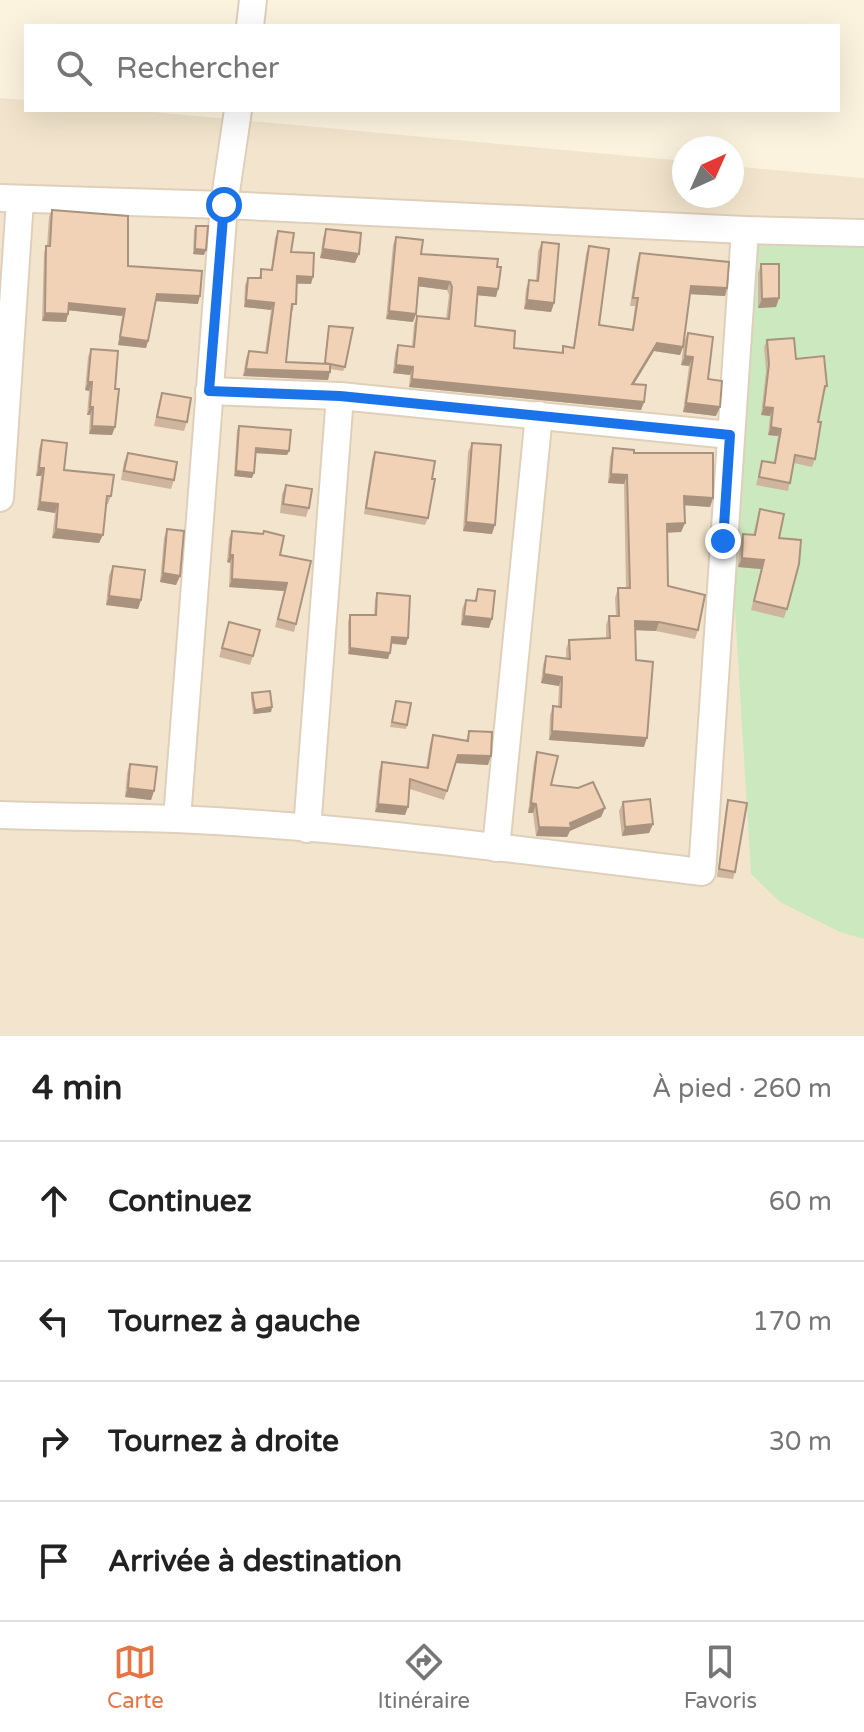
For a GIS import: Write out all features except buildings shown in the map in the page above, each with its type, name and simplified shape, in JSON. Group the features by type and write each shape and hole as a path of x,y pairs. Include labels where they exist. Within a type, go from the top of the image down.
{"street":[{"path":"250,24 253,0"},
{"path":"177,819 224,205 238,112"},
{"path":"0,498 10,199 224,205 864,233"},
{"path":"0,815 177,819 307,829 702,872 745,230"},
{"path":"209,391 340,396 730,435"},
{"path":"307,829 340,396"},
{"path":"496,848 539,415"}],"shaded area":[{"path":"0,98 24,100 24,112 153,112 672,160 672,208 744,208 744,167 864,178 864,1036 0,1036"}],"green space":[{"path":"864,233 864,939 840,932 780,902 751,874 731,544 751,235"}],"route":[{"path":"224,205 209,391 340,396 730,435 723,541"}]}
